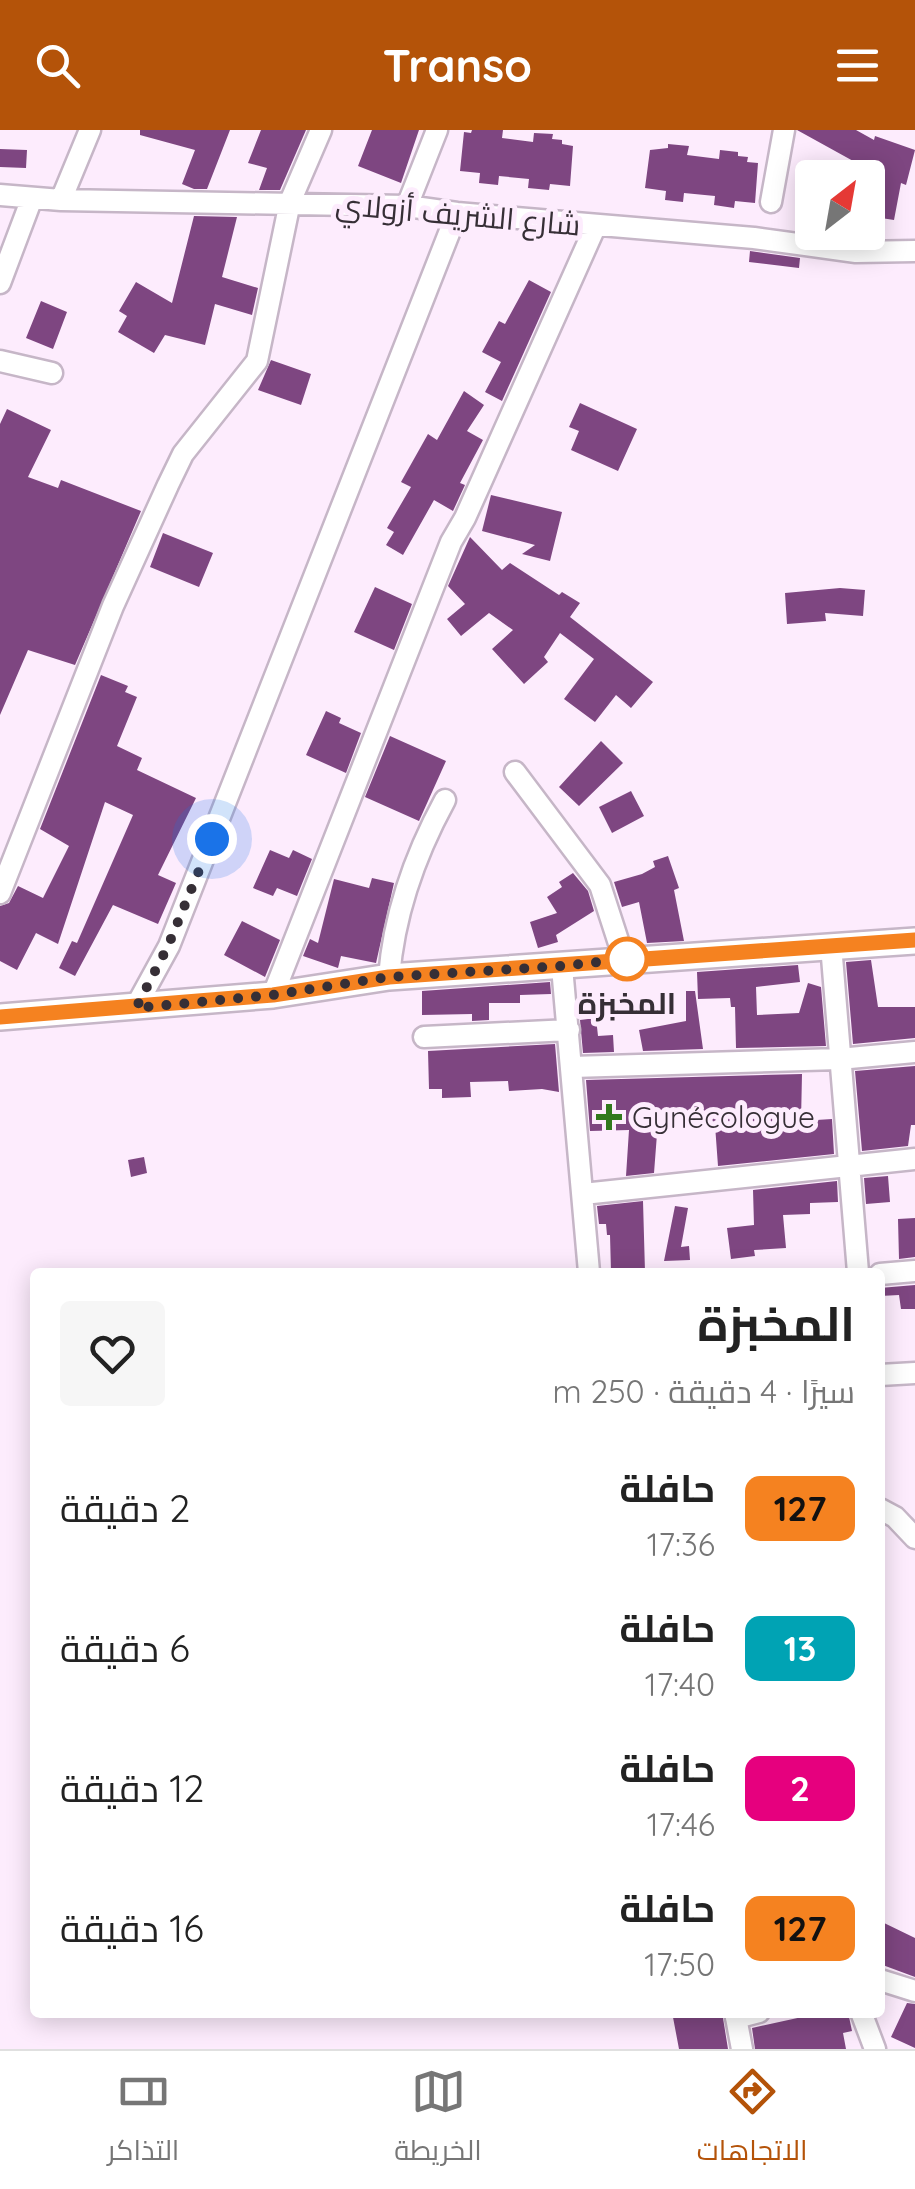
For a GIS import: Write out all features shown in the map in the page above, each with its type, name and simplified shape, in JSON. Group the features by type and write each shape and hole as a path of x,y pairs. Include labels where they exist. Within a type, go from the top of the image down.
{"main road":[{"path":"0,1017 273,995 389,977 915,940"}],"street":[{"path":"61,200 90,130"},
{"path":"0,893 113,606 183,454 257,362 290,202 320,130"},
{"path":"407,206 437,130"},
{"path":"771,202 784,130 772,130"},
{"name":"شارع الشريف أزولاي","path":"0,196 407,206 458,214 754,238 856,252 915,251"},
{"path":"0,283 32,198"},
{"path":"136,1008 190,892 458,214"},
{"path":"273,995 450,542 596,225"},
{"path":"0,361 52,373"},
{"path":"515,772 600,885 624,959"},
{"path":"389,977 403,897 422,842 445,800"},
{"path":"830,945 858,1268"},
{"path":"562,966 589,1268"},
{"path":"424,1037 569,1030"},
{"path":"572,1067 839,1059 915,1052"},
{"path":"582,1194 915,1159"},
{"path":"885,1274 915,1271"},
{"path":"885,1375 915,1374"},
{"path":"885,1512 915,1538"},
{"path":"885,1982 915,1992"},
{"path":"737,2018 742,2049"},
{"path":"863,2018 875,2049"}],"building":[{"path":"140,130 230,130 207,189 194,189 182,184 195,150 140,135"},
{"path":"261,130 306,130 280,190 259,190 267,168 248,163"},
{"path":"372,130 419,130 401,183 358,166"},
{"path":"503,130 502,138 533,142 534,133 553,134 552,139 573,146 570,186 528,188 529,179 499,176 498,185 479,183 480,173 460,171 464,132"},
{"path":"797,130 856,130 874,140 875,136 915,150 906,185 901,183 894,220 885,219 885,160 851,160"},
{"path":"668,144 689,146 687,155 719,159 720,150 738,152 738,156 748,157 747,162 758,163 755,203 735,201 734,208 714,205 715,196 684,193 683,202 665,200 666,191 645,188 650,150 668,148"},
{"path":"0,149 27,150 26,168 0,167"},
{"path":"194,216 237,217 222,277 258,288 252,315 215,304 205,345 165,335 154,353 118,332 127,316 119,311 136,282 172,303"},
{"path":"750,251 800,258 799,268 749,262"},
{"path":"529,280 551,292 502,401 485,392 501,362 482,352 499,321 505,324"},
{"path":"41,301 67,312 53,349 26,338"},
{"path":"271,360 311,374 301,405 258,390"},
{"path":"464,391 484,405 467,431 483,440 460,483 465,485 453,511 434,500 403,555 386,545 394,532 387,528 411,487 401,482 428,434 437,440"},
{"path":"580,403 637,429 618,471 571,450 579,431 569,427"},
{"path":"7,409 51,430 28,477 58,488 61,480 141,511 75,665 28,650 0,715 0,424"},
{"path":"491,495 562,512 550,561 522,554 535,545 482,531"},
{"path":"163,533 213,553 199,587 150,567"},
{"path":"470,537 502,570 510,563 559,595 562,592 580,603 570,617 653,682 631,708 616,695 595,722 564,699 594,659 560,633 544,657 548,662 524,684 492,649 513,630 489,613 461,636 447,619 465,604 448,586"},
{"path":"375,587 412,604 394,650 354,632"},
{"path":"865,590 863,616 825,613 826,621 787,624 785,593"},
{"path":"101,675 128,686 125,692 137,697 117,746 142,758 137,770 196,798 158,875 176,883 158,924 113,905 75,976 59,968 72,941 77,943 133,815 105,802 58,944 36,933 17,970 0,961 0,906 9,903 18,886 43,898 69,846 40,829"},
{"path":"326,711 341,718 339,723 361,733 346,773 306,755"},
{"path":"390,736 446,761 419,821 365,797"},
{"path":"601,741 623,763 579,806 559,787"},
{"path":"631,791 644,816 612,833 599,807"},
{"path":"270,850 289,858 293,850 312,859 297,896 277,888 273,896 253,888"},
{"path":"668,856 679,888 674,890 684,941 647,943 639,902 622,907 614,882 642,874 655,867 653,861"},
{"path":"573,873 588,891 594,911 556,935 558,942 538,948 530,922 557,913 547,897"},
{"path":"372,878 394,883 376,963 341,956 338,968 303,956 310,939 318,943 334,879 369,888"},
{"path":"242,921 280,940 265,977 224,955"},
{"path":"871,960 878,1007 915,1007 915,1038 853,1044 846,962"},
{"path":"798,965 800,982 756,987 757,1015 799,1013 808,983 821,987 826,1046 736,1048 735,1007 731,1007 730,998 698,999 697,972"},
{"path":"550,982 551,994 520,995 520,1003 489,1003 489,1020 472,1021 472,1014 422,1015 422,991"},
{"path":"686,991 695,991 703,1049 643,1051 639,1030 686,1021"},
{"path":"596,1018 598,1036 613,1035 614,1052 583,1053 580,1020"},
{"path":"555,1044 559,1092 509,1091 508,1081 470,1082 471,1097 442,1098 442,1089 429,1089 428,1051"},
{"path":"915,1066 915,1125 911,1125 908,1146 862,1151 855,1071"},
{"path":"802,1074 801,1121 832,1119 834,1154 718,1166 715,1125 658,1121 654,1173 626,1176 629,1130 590,1131 586,1080"},
{"path":"144,1157 147,1173 131,1177 128,1160"},
{"path":"888,1176 890,1202 866,1204 864,1178"},
{"path":"837,1181 838,1202 810,1203 810,1214 783,1215 786,1248 754,1250 755,1256 731,1259 727,1228 754,1225 753,1190"},
{"path":"643,1201 645,1268 611,1268 610,1235 606,1224 599,1224 597,1206"},
{"path":"675,1206 688,1208 681,1247 689,1246 690,1260 664,1261"},
{"path":"915,1218 915,1257 899,1259 898,1219"},
{"path":"915,1285 915,1309 901,1309 899,1295 885,1296 885,1288"},
{"path":"885,1923 915,1938 915,1977 885,1966"},
{"path":"907,2003 915,2004 915,2048 891,2037"},
{"path":"673,2018 723,2018 728,2049 679,2049"},
{"path":"798,2018 849,2018 852,2031 843,2033 846,2049 755,2049 752,2028"}],"bus line":[{"name":"127","path":"0,1017 273,995 389,977 915,940"}],"place":[{"name":"المخبزة","path":"627,959"},
{"name":"Gynécologue","path":"609,1117"}],"route":[{"path":"212,839 168,946 136,1008 273,995 389,977 627,959"}]}
